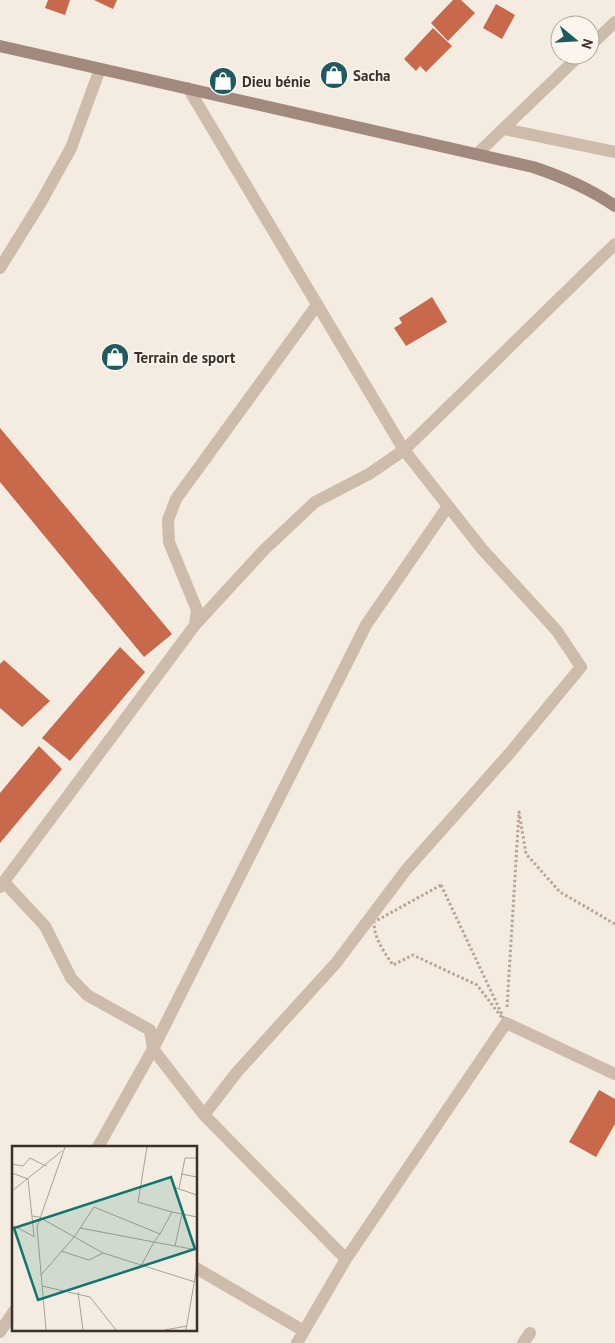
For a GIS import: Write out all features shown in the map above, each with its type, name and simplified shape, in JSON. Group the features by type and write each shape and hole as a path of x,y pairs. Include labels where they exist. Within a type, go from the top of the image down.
{"street":[{"path":"600,36 615,22"},
{"path":"0,46 533,167 563,177 592,191 615,206"},
{"path":"477,154 570,65"},
{"path":"0,268 41,202 71,148 100,69"},
{"path":"188,88 404,450 482,549 557,631 582,667 406,870 336,963 237,1072 204,1115"},
{"path":"504,129 615,152"},
{"path":"346,1259 204,1115 153,1049 150,1030 86,995 71,978 45,926 2,884 195,625 264,550 315,502 368,474 404,450 615,244"},
{"path":"195,625 198,610 169,542 168,520 176,499 318,306"},
{"path":"99,1146 153,1049 366,625 448,506"},
{"path":"297,1343 346,1259 506,1023 615,1074"},
{"path":"198,1269 304,1331"},
{"path":"0,1332 12,1314"}],"path":[{"path":"506,1023 519,812 526,854 560,892 615,924"},
{"path":"441,885 506,1023 477,985 413,955 393,965 380,945 374,929 374,922 441,885"}],"building":[{"path":"48,0 70,0 65,15 45,8"},
{"path":"94,0 117,0 113,9"},
{"path":"453,0 461,0 475,13 448,41 431,23"},
{"path":"496,4 515,15 502,39 483,28"},
{"path":"433,28 452,46 426,72 420,66 416,71 404,59"},
{"path":"432,297 447,322 406,346 394,328 402,323 399,318"},
{"path":"0,428 172,634 144,657 0,482"},
{"path":"120,647 145,672 70,761 42,738"},
{"path":"4,660 50,701 22,727 0,708 0,664"},
{"path":"39,746 62,769 0,843 0,793"},
{"path":"599,1090 615,1099 615,1124 596,1157 569,1142"}],"place":[{"name":"Sacha","path":"334,75"},
{"name":"Dieu bénie","path":"223,81"},
{"name":"Terrain de sport","path":"115,357"}]}
